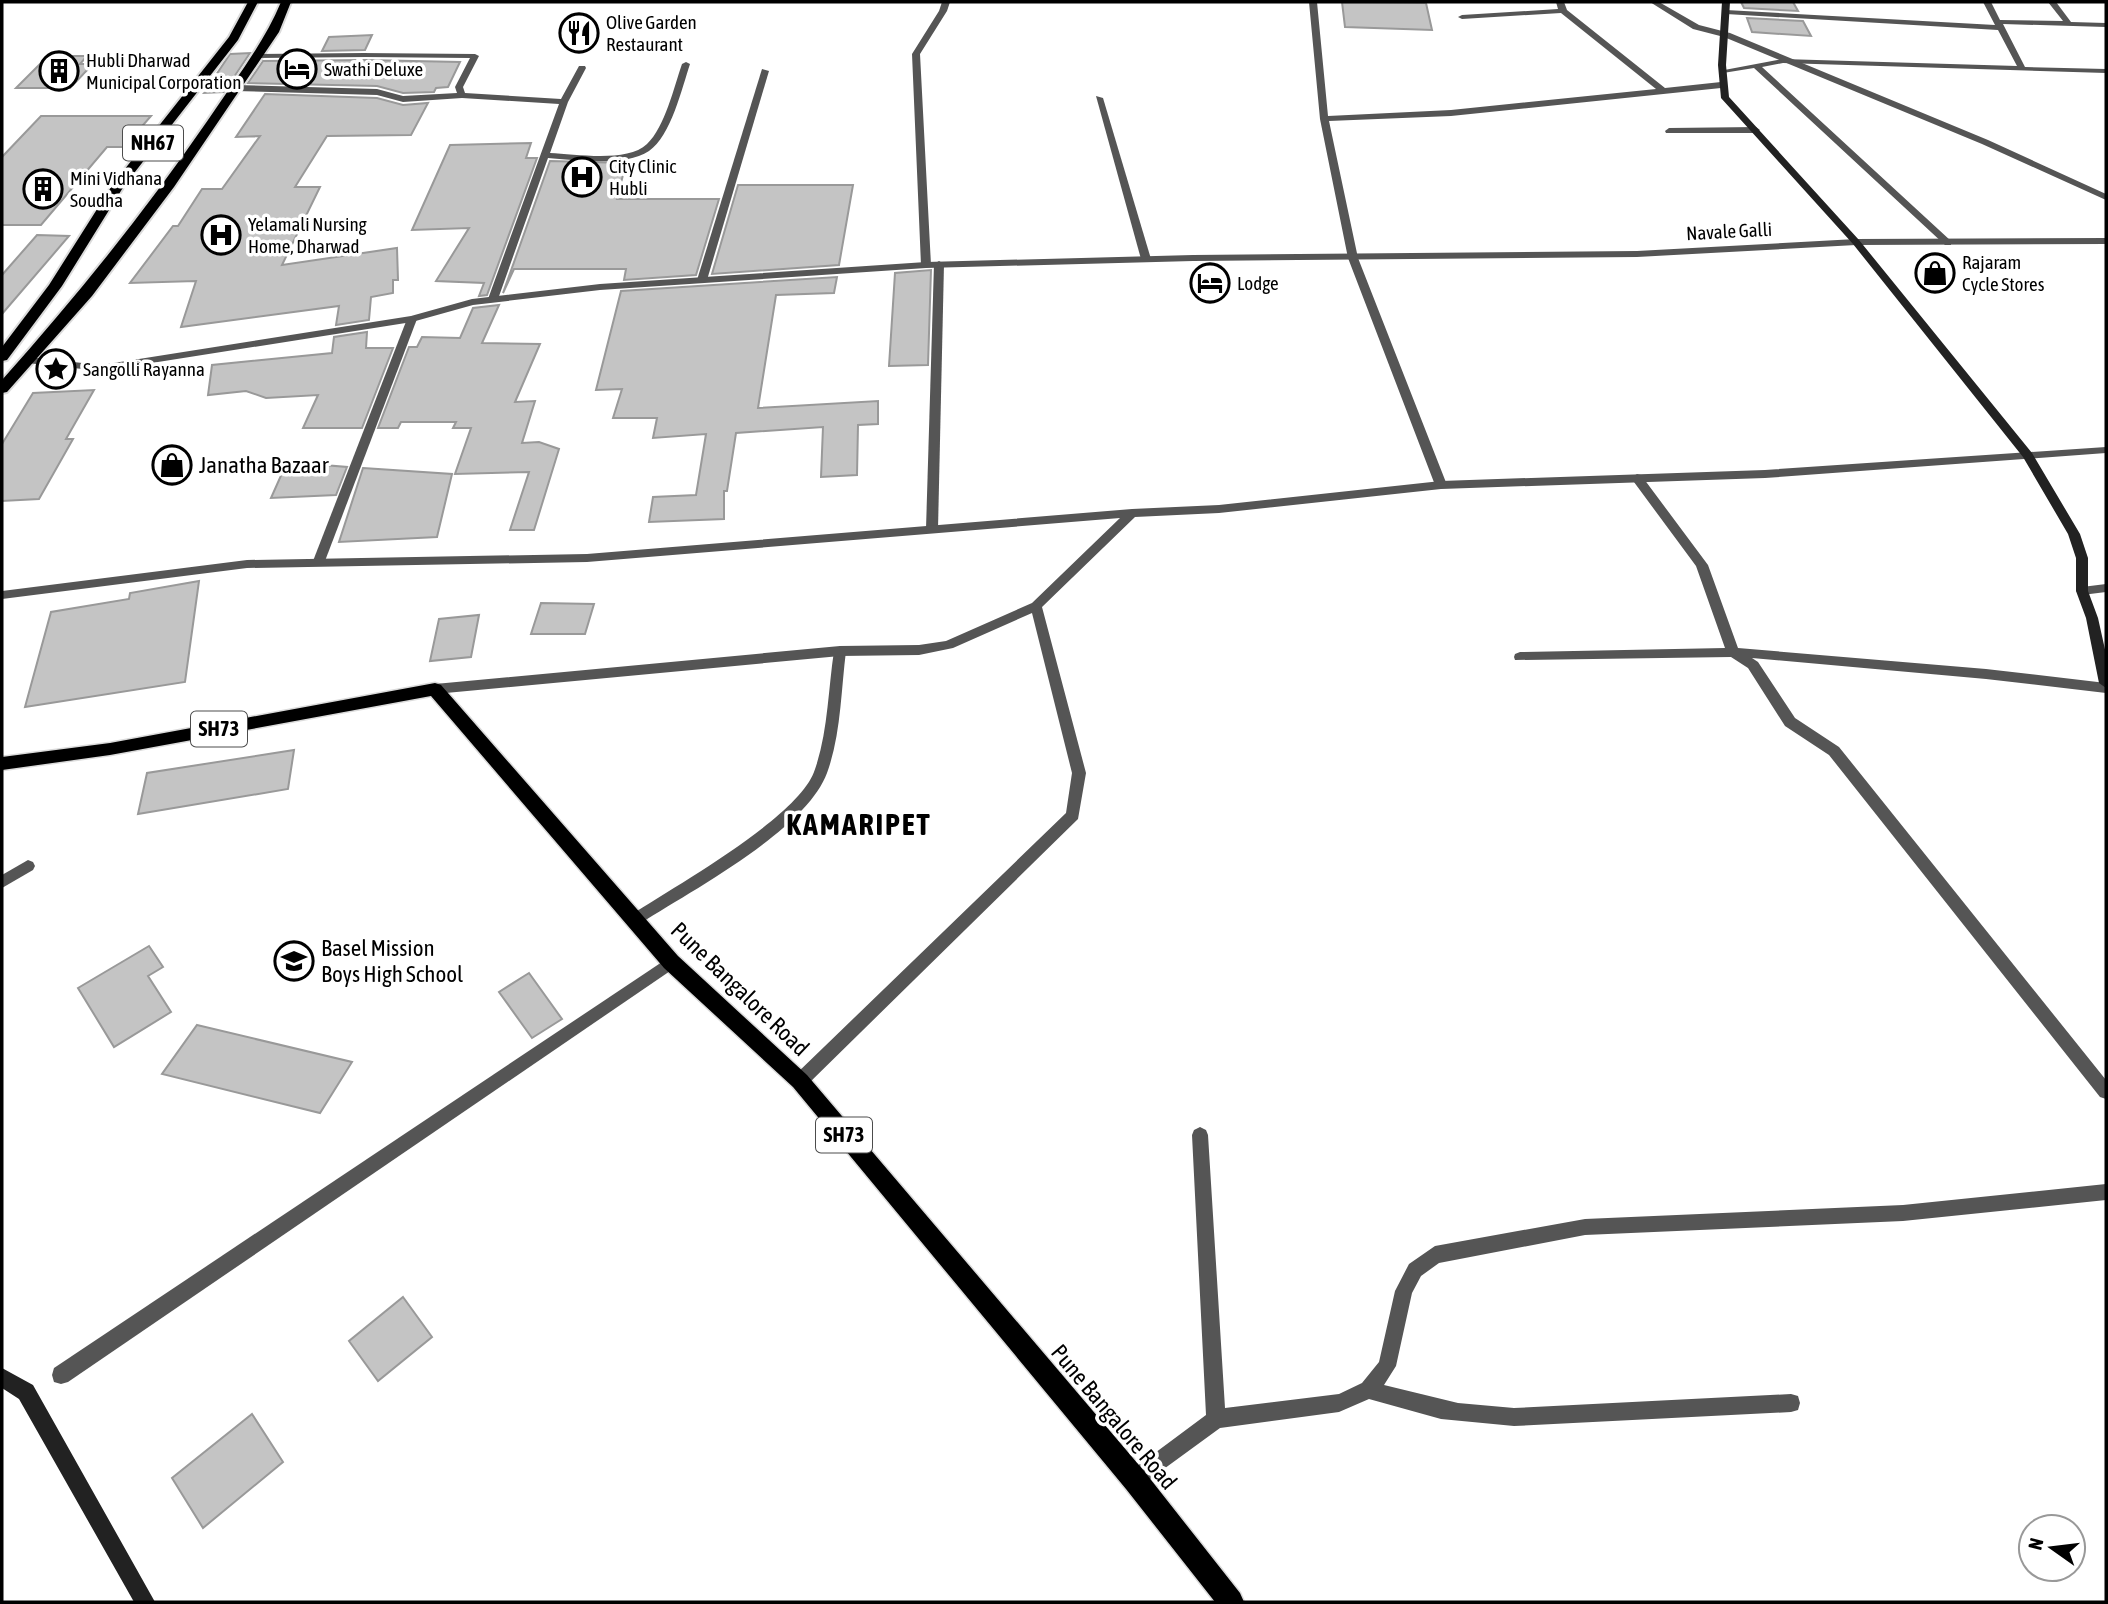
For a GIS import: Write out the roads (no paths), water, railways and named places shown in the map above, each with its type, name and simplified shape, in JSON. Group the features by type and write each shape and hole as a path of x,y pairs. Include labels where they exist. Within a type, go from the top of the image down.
{"highway":[{"name":"NH67","path":"2,357 55,286 119,184 234,38 253,2"},
{"name":"NH67","path":"2,388 104,271 170,184 274,32 286,2"}],"main road":[{"path":"1726,7 1727,35 1721,85 1725,98 1856,242 2028,455 2074,534 2082,558 2082,591 2092,618 2106,685"},
{"name":"Pune Bangalore Road","path":"435,689 671,962 800,1081 1135,1480 1231,1602"},
{"name":"SH73","path":"2,764 110,749 435,689"},
{"path":"2,1377 26,1392 145,1602"}],"street":[{"path":"926,265 916,54 946,2"},
{"path":"1313,2 1324,119 1353,258 1441,485"},
{"path":"1654,2 1696,27 1727,35 1783,61 1985,142 2106,197"},
{"path":"1987,2 2022,69"},
{"path":"2052,2 2069,24"},
{"path":"1462,17 1561,6 1662,90"},
{"path":"1726,7 2001,25 2106,25"},
{"path":"364,55 475,56 459,87 462,95"},
{"path":"1723,71 1783,61 2106,71"},
{"path":"545,155 624,157 646,150 661,128 686,64"},
{"path":"1756,66 1948,243"},
{"path":"493,299 564,102 582,68"},
{"path":"702,280 765,71"},
{"path":"1324,119 1451,113 1721,85"},
{"path":"235,88 377,93 403,99 462,95 564,102"},
{"path":"1099,99 1146,259"},
{"path":"1669,131 1756,130"},
{"name":"Navale Galli","path":"27,359 101,368 412,319 493,299 702,280 939,264 1637,254 1856,242 2106,241"},
{"path":"932,529 939,264"},
{"path":"319,561 412,319"},
{"path":"2,595 247,564 587,558 1132,513 1219,509 1441,485 1765,474 2106,450"},
{"path":"1637,478 1702,565 1733,652 1753,665 1790,722 1834,751 2106,1092"},
{"path":"435,689 840,651 919,650 948,646 1036,606 1132,513"},
{"path":"2082,591 2106,588"},
{"path":"800,1081 1073,815 1079,773 1036,606"},
{"path":"636,919 782,821 805,799 820,775 840,651"},
{"path":"1520,657 1733,652 2106,685"},
{"path":"2,882 28,866"},
{"path":"61,1375 671,962"},
{"path":"1200,1135 1216,1419"},
{"path":"1135,1480 1216,1419 1339,1403 1369,1390 1387,1366 1404,1291 1415,1270 1435,1255 1585,1227 1903,1213 2106,1192"},
{"path":"1369,1390 1438,1411 1470,1416 1514,1417 1791,1403"}],"lane":[{"path":"257,56 364,55"}],"place":[{"name":"Olive Garden Restaurant","path":"579,33"},
{"name":"Swathi Deluxe","path":"297,69"},
{"name":"Hubli Dharwad Municipal Corporation","path":"59,71"},
{"name":"City Clinic Hubli","path":"582,177"},
{"name":"Mini Vidhana Soudha","path":"43,189"},
{"name":"Yelamali Nursing Home, Dharwad","path":"221,235"},
{"name":"Rajaram Cycle Stores","path":"1935,273"},
{"name":"Lodge","path":"1210,283"},
{"name":"Sangolli Rayanna","path":"56,369"},
{"name":"Janatha Bazaar","path":"172,465"},
{"name":"Basel Mission Boys High School","path":"294,961"}],"district":[{"name":"KAMARIPET","path":"859,825"}]}
